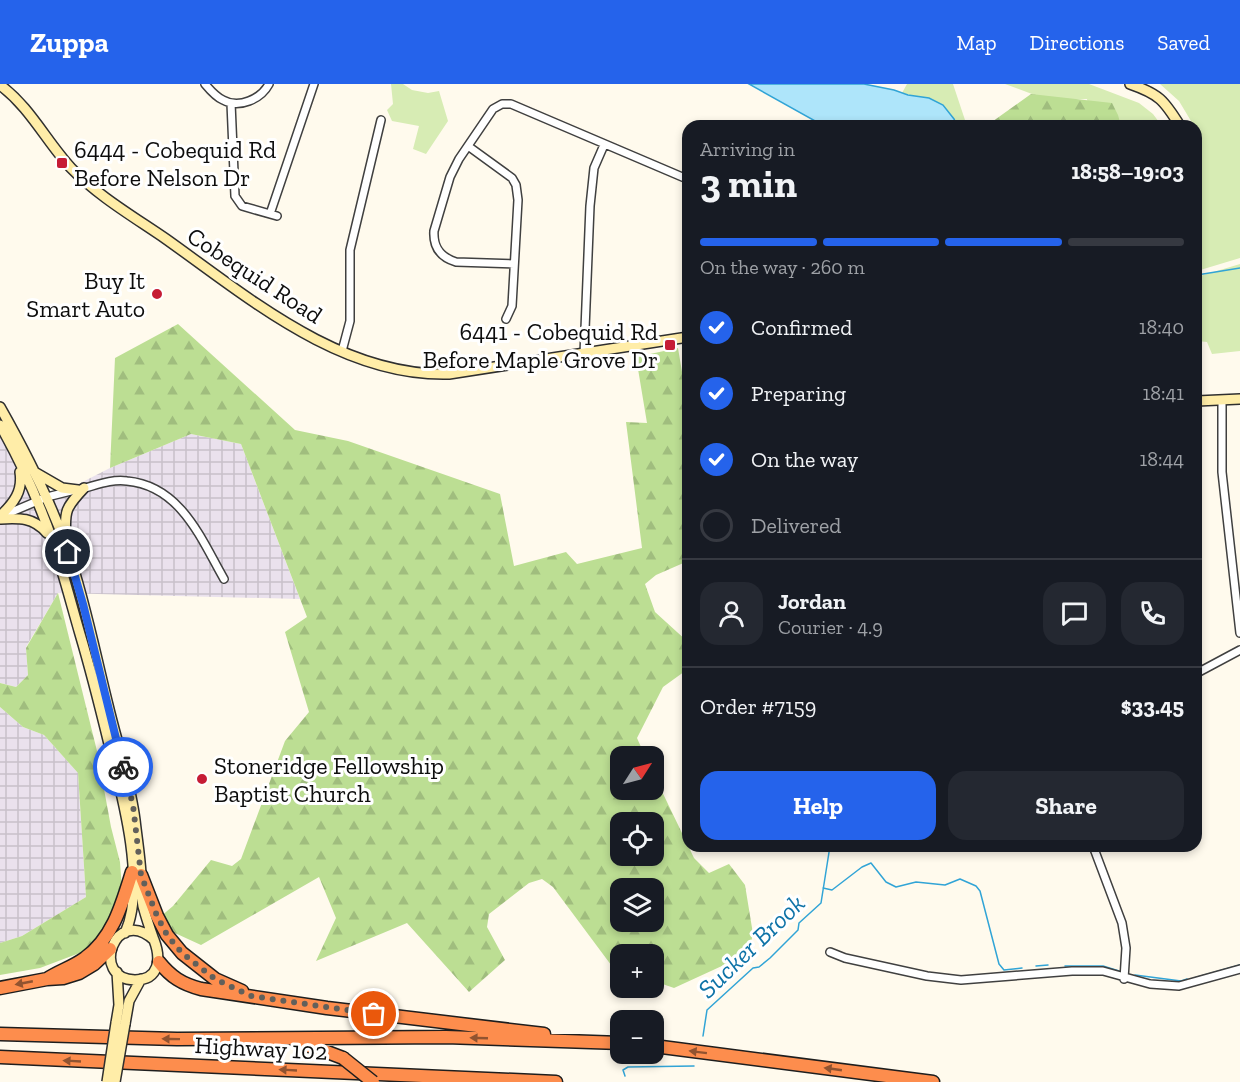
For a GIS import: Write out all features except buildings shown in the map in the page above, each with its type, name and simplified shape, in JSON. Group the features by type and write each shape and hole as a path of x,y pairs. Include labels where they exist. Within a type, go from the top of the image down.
{"highway":[{"path":"47,979 83,960 98,946 113,925 137,874"},
{"path":"137,874 167,935 182,953 215,979 251,996"},
{"path":"0,988 63,978 79,973 111,949"},
{"path":"159,962 175,980 185,985 327,1008 610,1042"},
{"path":"0,1034 250,1040 446,1037 610,1043"},
{"path":"250,1040 314,1047 343,1058 373,1082"},
{"path":"664,1047 933,1082"},
{"name":"Highway 102","path":"0,1057 556,1082"}],"main road":[{"path":"1130,84 1152,92 1165,103 1176,120"},
{"name":"Cobequid Road","path":"0,85 18,100 70,167 102,195 264,310 302,334 342,351 391,367 431,374 449,374 682,338"},
{"path":"1202,401 1240,399"},
{"path":"0,407 36,473 68,552 133,805 137,874 132,911 125,933"},
{"path":"0,425 37,502 53,542 93,678 125,804 142,904 158,948 159,962 154,970 141,979 120,1024 107,1082"},
{"path":"0,517 11,507 20,490 21,483 16,458"},
{"path":"36,473 62,488 81,489"},
{"path":"68,552 66,508 81,489"},
{"path":"0,517 33,521 53,542"},
{"path":"141,979 125,978 117,972 110,960 111,949 118,937 125,933 141,931 154,940"},
{"path":"115,1082 120,1024 117,972"}],"street":[{"path":"205,84 216,96 231,103 247,102 262,94 269,84"},
{"path":"231,103 235,196 242,206 274,215 314,84"},
{"path":"514,264 456,262 441,255 436,248 434,231 450,177 468,146 498,105 507,104 682,178"},
{"path":"342,351 350,321 350,250 381,120"},
{"path":"584,354 590,206 594,168 604,145"},
{"path":"468,146 512,178 516,185 518,200 512,306 506,319"},
{"path":"1222,400 1222,472 1240,633"},
{"path":"0,517 47,497 107,482 126,480 140,483 168,496 188,516 224,579"},
{"path":"1202,670 1240,650"},
{"path":"1095,852 1122,923 1126,948 1124,979"},
{"path":"830,952 844,958 927,976 961,980 1072,971 1103,971 1124,979 1179,986 1240,969"}],"shaded area":[{"path":"0,419 47,500 110,468 191,434 241,444 300,599 58,593 26,647 28,675 16,687 0,683"},
{"path":"0,707 23,727 44,735 78,773 86,897 22,936 0,943"}],"green space":[{"path":"391,84 403,84 412,90 428,93 439,91 448,121 426,154 413,149 419,126 392,121 387,110 393,104"},
{"path":"907,84 953,84 965,120 954,120 948,111 935,102 902,93"},
{"path":"1005,84 1089,84 1139,103 1158,120 1091,120 1087,99 1048,100"},
{"path":"1160,84 1240,84 1240,258 1202,269 1202,120 1190,120 1179,101"},
{"path":"1031,94 1112,103 1119,120 995,120"},
{"path":"1240,264 1240,351 1212,354 1207,342 1202,342 1202,275"},
{"path":"178,324 295,430 348,441 500,494 514,566 566,552 577,564 642,548 626,422 647,423 636,357 678,348 682,372 682,564 656,575 645,584 655,612 682,637 682,673 663,687 637,738 641,746 610,746 610,800 664,800 664,796 682,833 682,852 691,852 709,873 729,864 745,885 753,934 748,954 674,988 664,984 664,944 610,944 610,964 553,887 542,879 529,883 489,914 487,927 505,960 469,992 407,923 316,961 336,918 319,877 201,945 153,923 173,906 211,860 232,866 241,859 285,741 309,712 285,632 307,617 241,444 191,434 110,468 115,358"},
{"path":"58,593 97,751 120,862 122,890 98,946 40,968 0,975 0,943 22,936 86,897 78,773 44,735 23,727 0,707 0,683 16,687 28,675 26,648"}],"water":[{"path":"749,84 864,84 929,98 943,105 954,120 813,120"}],"waterway":[{"path":"1202,274 1240,268"},
{"name":"Sucker Brook","path":"703,1036 707,1010 753,968 759,967 770,958 798,930 799,923 821,903 829,852"},
{"path":"823,888 832,890 862,867 871,863 886,882 896,887 916,882 945,885 960,879 976,886 980,891 999,964 1004,970 1022,968"},
{"path":"1036,966 1048,965"},
{"path":"1194,978 1240,965"},
{"path":"1065,966 1103,966 1119,971"},
{"path":"1135,975 1181,981 1187,979"},
{"name":"Sucker Brook","path":"625,1076 623,1070 628,1067 694,1066"}],"way so far":[{"path":"123,767 133,805 141,875 157,916 167,935 182,953 215,979 251,996 374,1014"}],"place":[{"name":"6444 - Cobequid Rd Before Nelson Dr","path":"62,163"},
{"name":"Buy It Smart Auto","path":"157,294"},
{"name":"6441 - Cobequid Rd Before Maple Grove Dr","path":"670,345"},
{"name":"Stoneridge Fellowship Baptist Church","path":"202,779"}],"route":[{"path":"68,552 123,767"}]}
